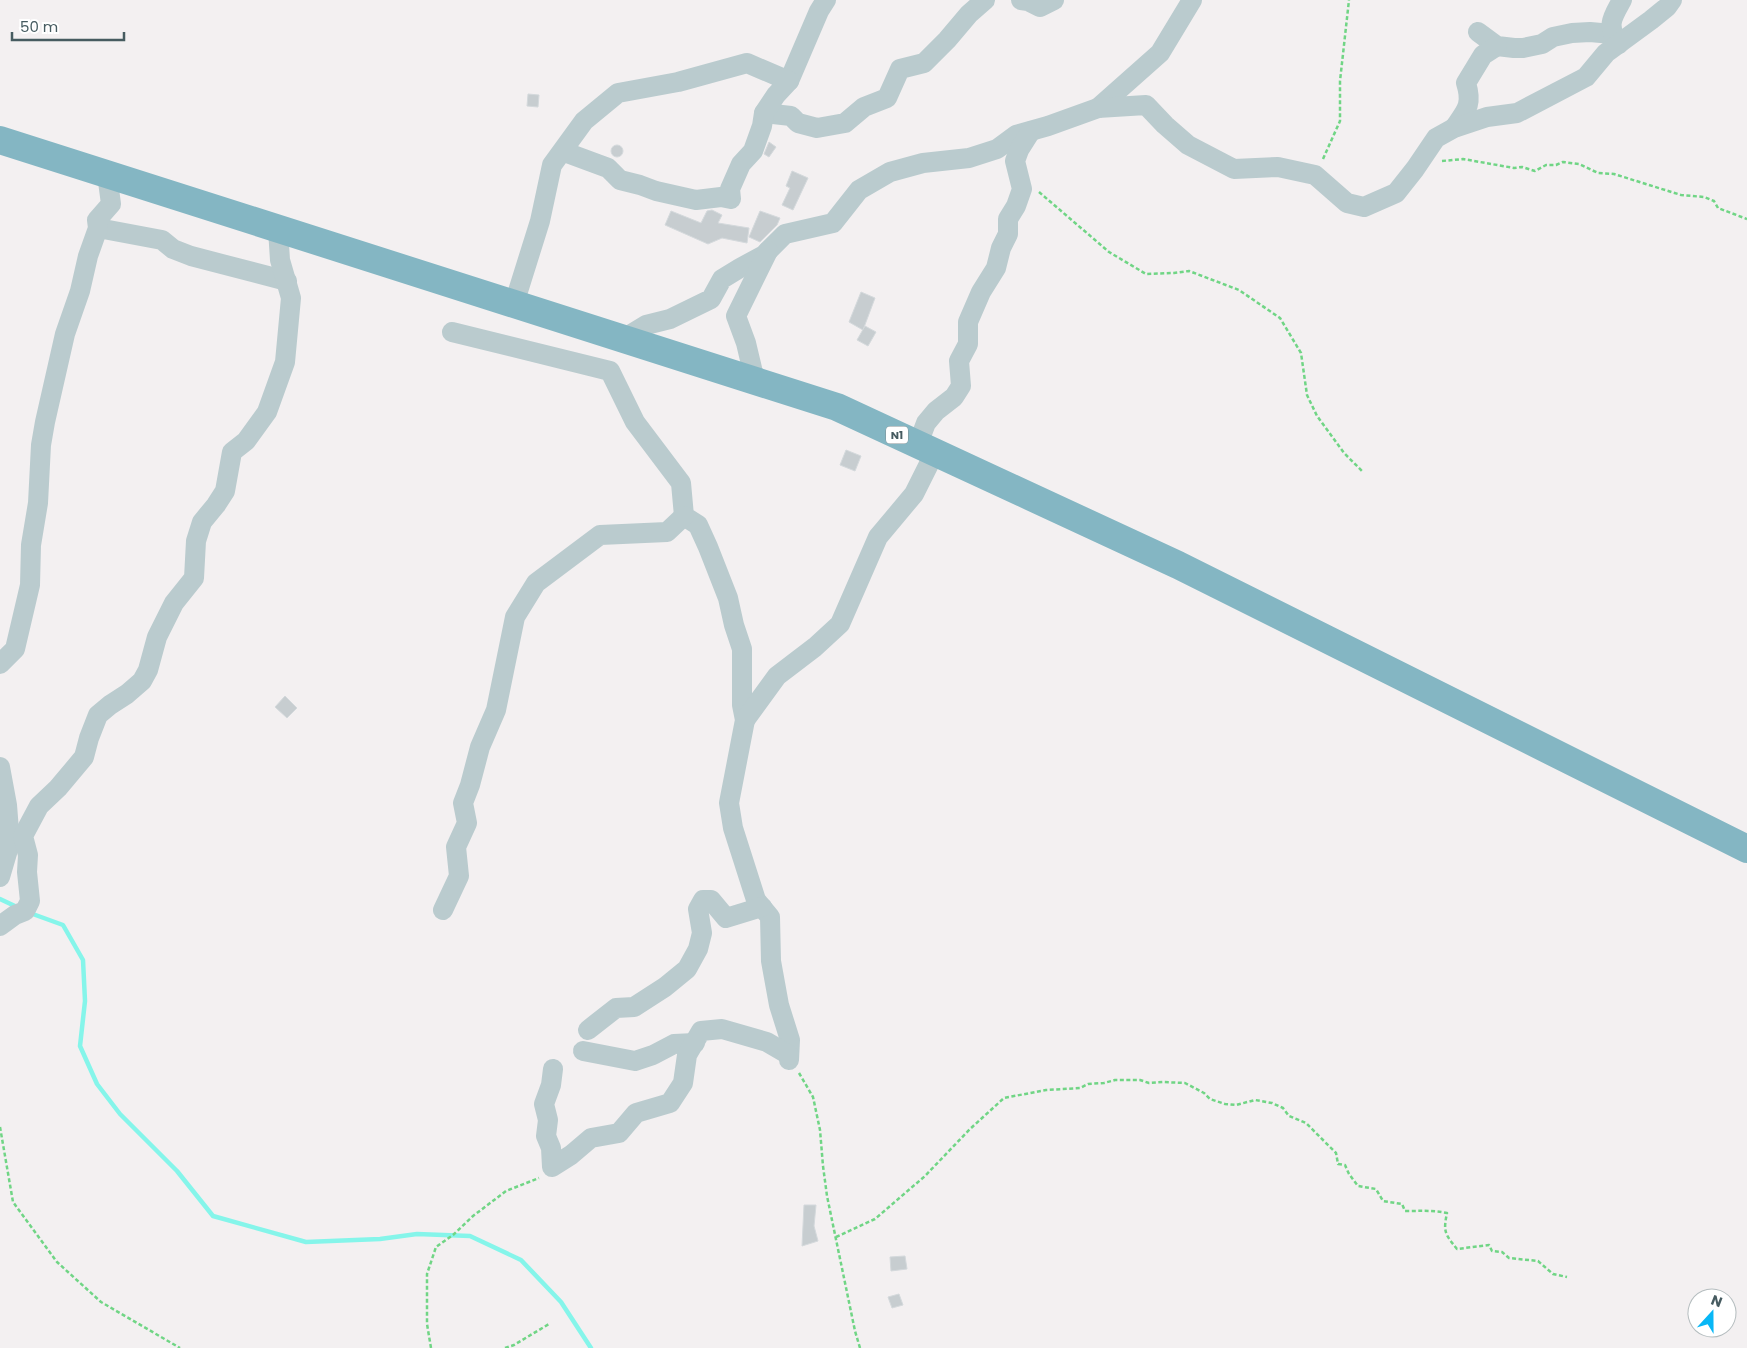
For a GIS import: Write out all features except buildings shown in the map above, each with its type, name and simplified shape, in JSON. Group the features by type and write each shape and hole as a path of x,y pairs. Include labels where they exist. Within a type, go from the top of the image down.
{"highway":[{"name":"N1","path":"0,140 837,407 1178,565 1747,849"}],"street":[{"path":"562,152 608,168 620,180 656,191 696,200 721,197 731,198 730,189 741,164 753,151 762,126 764,113 776,95 789,81 819,10 826,0"},
{"path":"764,113 791,116 798,123 817,128 845,123 864,107 887,98 900,69 924,62 947,40 969,14 985,0"},
{"path":"1021,0 1028,1 1040,8 1054,0"},
{"path":"1098,108 1160,53 1192,0"},
{"path":"1616,39 1611,20 1622,0"},
{"path":"623,339 646,325 670,319 711,299 722,279 764,255 785,234 833,223 859,190 890,172 923,163 969,158 997,150 1016,136 1098,108 1146,105 1188,145 1234,169 1278,167 1316,175 1347,203 1364,207 1396,192 1436,138 1454,128 1487,117 1516,113 1578,82 1586,77 1616,39 1651,20 1667,7 1672,0"},
{"path":"1478,32 1497,46 1523,48 1542,44 1554,36 1590,32 1616,39"},
{"path":"1454,128 1466,112 1470,95 1466,83 1483,55 1497,46"},
{"path":"514,304 540,221 552,165 584,121 618,93 678,82 747,63 789,81"},
{"path":"745,720 777,676 815,647 840,624 878,537 914,494 926,448 926,423 936,411 954,397 961,386 960,362 968,344 968,322 981,292 996,268 1001,248 1008,234 1008,220 1016,206 1022,188 1015,161 1019,150 1031,131"},
{"path":"0,664 15,649 30,585 31,545 38,503 41,445 45,422 65,334 80,291 88,256 98,228 97,220 111,204 107,174"},
{"path":"98,228 162,240 173,249 191,256 287,281"},
{"path":"0,926 15,915 25,911 30,901 26,872 28,855 23,836 39,806 58,788 84,756 98,715 142,681 148,670 157,637 174,602 194,578 196,541 202,522 225,492 232,452 246,441 267,412 284,362 291,298 280,260 278,229"},
{"path":"755,381 746,343 736,316 768,251"},
{"path":"452,332 610,371 635,422 681,482 684,516"},
{"path":"684,516 698,525 728,598 742,649 742,704 745,720 729,802 733,828 756,900 770,916 771,962 779,1005 790,1040 789,1058"},
{"path":"443,910 459,876 456,847 467,823 463,803 480,747 496,710 515,617 536,582 600,535 667,532 684,516"},
{"path":"0,767 7,805 10,842 0,877"},
{"path":"0,883 22,888 30,901"},
{"path":"588,1030 616,1008 634,1007 665,987 687,968 698,950 702,933 698,909 703,900 711,900 726,918 762,907"},
{"path":"553,1069 551,1085 544,1104 548,1120 546,1136 551,1148 552,1167 571,1155 591,1138 619,1133 636,1113 670,1103 683,1083 687,1055 701,1031 722,1029 767,1042 789,1058"},
{"path":"583,1051 635,1061 674,1044 694,1042"}],"path":[{"path":"1316,175 1340,121 1340,81 1349,0"},
{"path":"1418,163 1463,159 1514,168 1522,167 1535,172 1546,165 1556,165 1563,162 1579,164 1598,173 1614,174 1681,196 1704,197 1714,201 1718,208 1747,219"},
{"path":"1019,174 1109,252 1146,274 1189,271 1240,290 1280,318 1301,353 1307,395 1317,416 1344,454 1362,471"},
{"path":"789,1058 813,1097 820,1130 827,1196 860,1348"},
{"path":"836,1237 875,1219 925,1176 970,1129 1004,1098 1046,1090 1080,1088 1088,1084 1115,1080 1140,1080 1149,1084 1185,1083 1204,1092 1210,1099 1225,1104 1236,1105 1255,1100 1272,1102 1283,1108 1288,1116 1306,1123 1328,1144 1336,1153 1338,1164 1345,1165 1358,1186 1376,1189 1383,1201 1402,1204 1405,1211 1434,1210 1447,1213 1444,1229 1448,1238 1458,1249 1488,1245 1492,1251 1502,1252 1509,1258 1538,1261 1553,1274 1567,1277"},
{"path":"0,1128 13,1202 56,1262 101,1302 180,1348"},
{"path":"431,1348 427,1324 426,1274 436,1247 506,1191 540,1178 552,1167"},
{"path":"505,1348 514,1345 548,1324"}],"waterway":[{"path":"0,899 17,907"},
{"path":"30,913 63,925 83,960 85,1001 80,1046 97,1084 120,1114 177,1171 213,1216 306,1242 380,1239 417,1234 470,1236 521,1260 561,1302 591,1348"}]}
